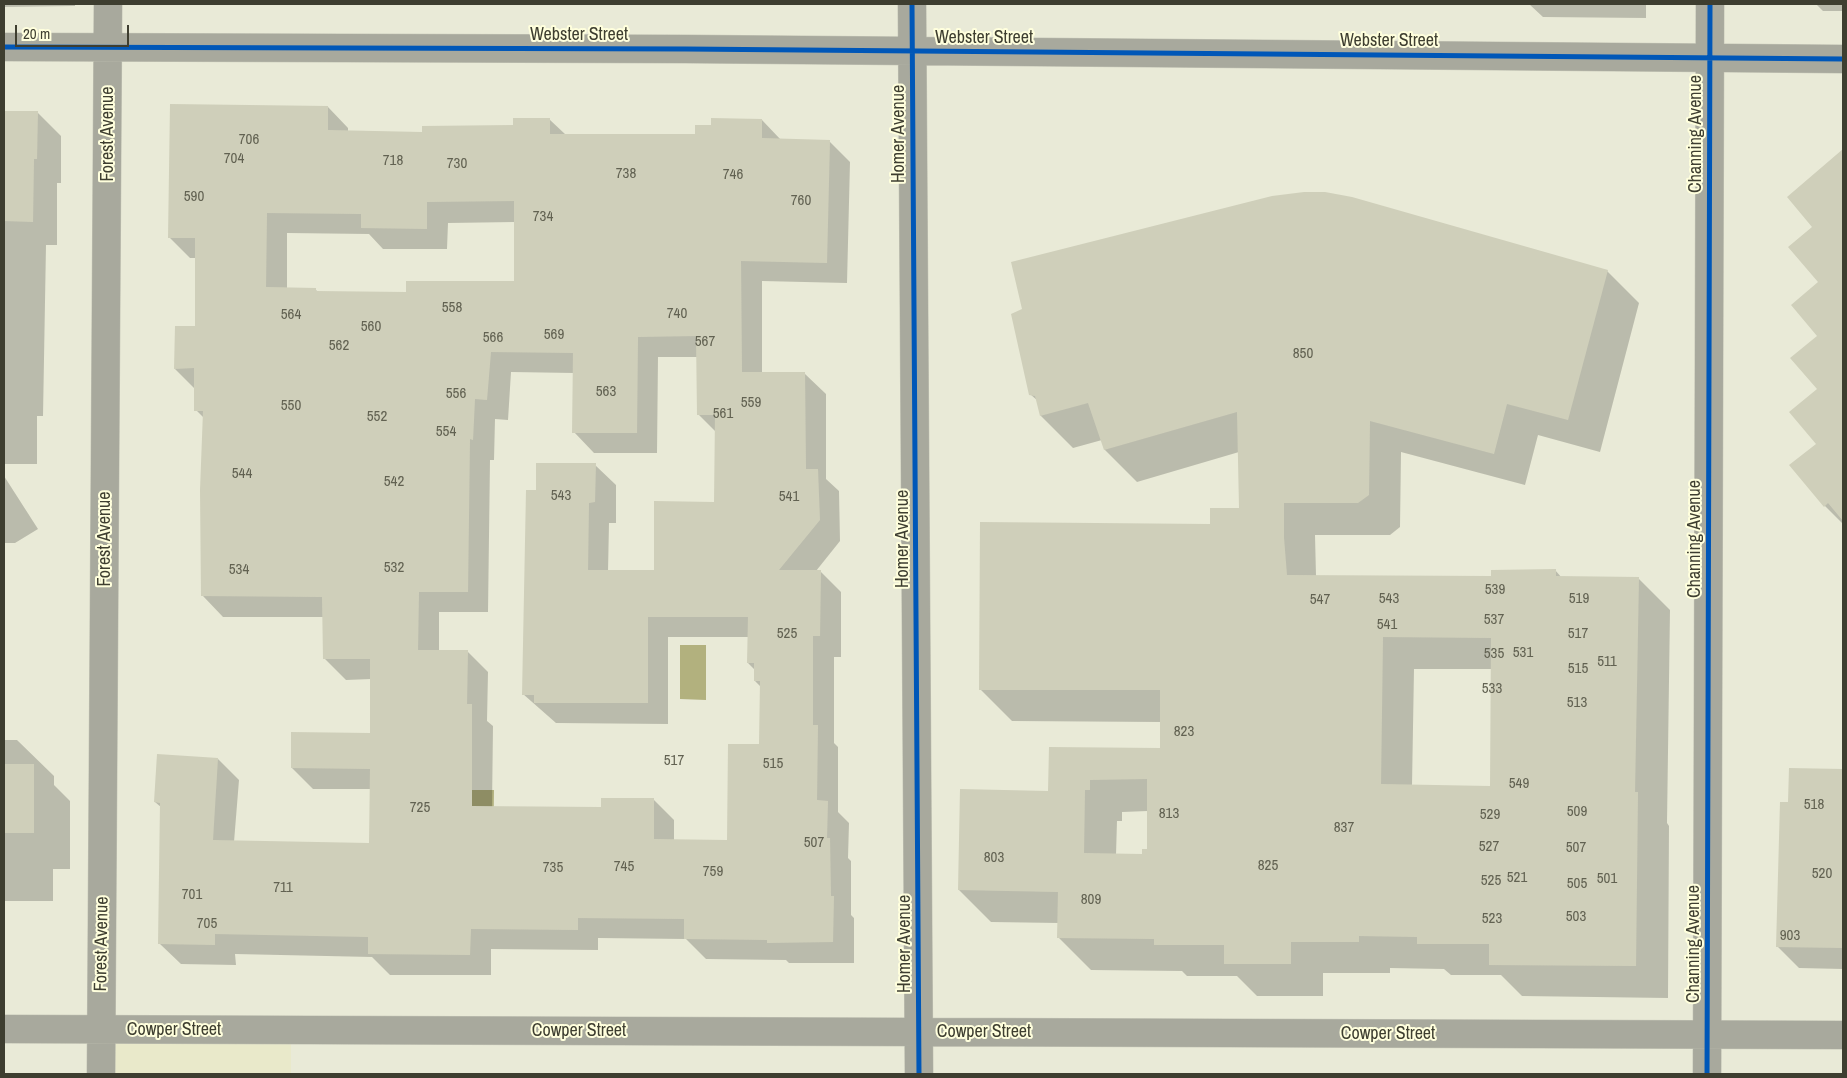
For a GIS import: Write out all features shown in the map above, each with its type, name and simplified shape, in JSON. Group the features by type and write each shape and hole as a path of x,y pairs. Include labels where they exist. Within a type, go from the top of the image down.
{"street":[{"name":"Forest Avenue","path":"101,1074 108,4"},
{"name":"Homer Avenue","path":"912,4 919,1074"},
{"name":"Channing Avenue","path":"1707,1074 1710,4"},
{"name":"Webster Street","path":"4,47 1843,59"},
{"name":"Cowper Street","path":"4,1029 1843,1035"}],"shaded area":[{"path":"680,645 706,645 706,700 680,699"},
{"path":"468,790 494,790 493,857 467,857"},
{"path":"101,1030 291,1036 291,1074 101,1074"}],"building":[{"path":"170,104 328,106 328,130 422,132 422,126 513,125 513,118 550,118 550,134 695,134 695,125 711,125 711,118 762,119 762,138 830,140 827,263 741,261 742,372 805,372 806,469 818,469 820,520 779,570 821,570 820,636 813,636 813,725 818,725 817,800 828,801 827,838 830,838 831,896 834,896 833,942 767,943 767,940 684,939 684,919 578,918 578,930 471,929 470,955 368,954 368,937 215,934 215,945 158,944 160,803 154,802 157,754 218,758 213,840 369,843 370,769 291,768 291,732 370,733 370,659 323,659 322,597 201,596 200,490 203,411 194,411 194,368 174,369 175,326 195,326 195,238 168,238","holes":["514,201 514,281 406,281 406,292 316,291 316,288 266,287 267,213 361,214 361,228 427,229 427,202","696,336 697,415 715,415 714,502 654,501 654,570 588,570 589,503 595,502 596,463 536,463 536,490 526,490 522,695 534,695 534,703 648,703 648,617 748,617 747,663 754,663 754,681 760,681 759,744 728,744 727,840 654,839 654,798 601,798 601,807 472,806 472,704 467,704 468,650 418,650 419,592 468,592 470,439 473,440 475,399 487,400 491,352 573,353 572,433 637,433 638,337"]},
{"path":"4,111 38,111 37,159 34,159 33,222 4,221"},
{"path":"1843,149 1843,521 1828,503 1824,507 1789,465 1816,444 1789,412 1817,389 1790,358 1817,336 1791,305 1818,282 1788,247 1812,227 1787,197"},
{"path":"1304,192 1325,192 1352,197 1608,270 1568,420 1507,404 1494,454 1370,421 1369,495 1358,503 1284,503 1284,538 1287,575 1491,576 1491,570 1556,569 1556,576 1639,577 1635,792 1638,792 1636,966 1489,965 1489,944 1417,944 1417,937 1359,936 1359,942 1291,942 1291,964 1224,964 1224,945 1154,945 1154,939 1057,938 1058,892 958,890 960,789 1048,791 1049,747 1160,748 1160,690 979,690 980,522 1210,524 1210,508 1239,508 1237,412 1104,450 1088,403 1040,416 1035,396 1029,395 1011,314 1022,309 1011,262 1272,196","holes":["1383,637 1491,638 1490,786 1381,784","1147,779 1147,849 1142,849 1142,854 1084,853 1085,790 1090,790 1090,780"]},
{"path":"4,764 34,764 34,833 4,833"},
{"path":"1789,768 1843,769 1843,948 1776,947 1780,802 1788,802"}],"cycle path":[{"path":"912,4 919,1074"},
{"path":"1707,1074 1710,4"},
{"path":"4,47 686,49 1843,59"}]}
